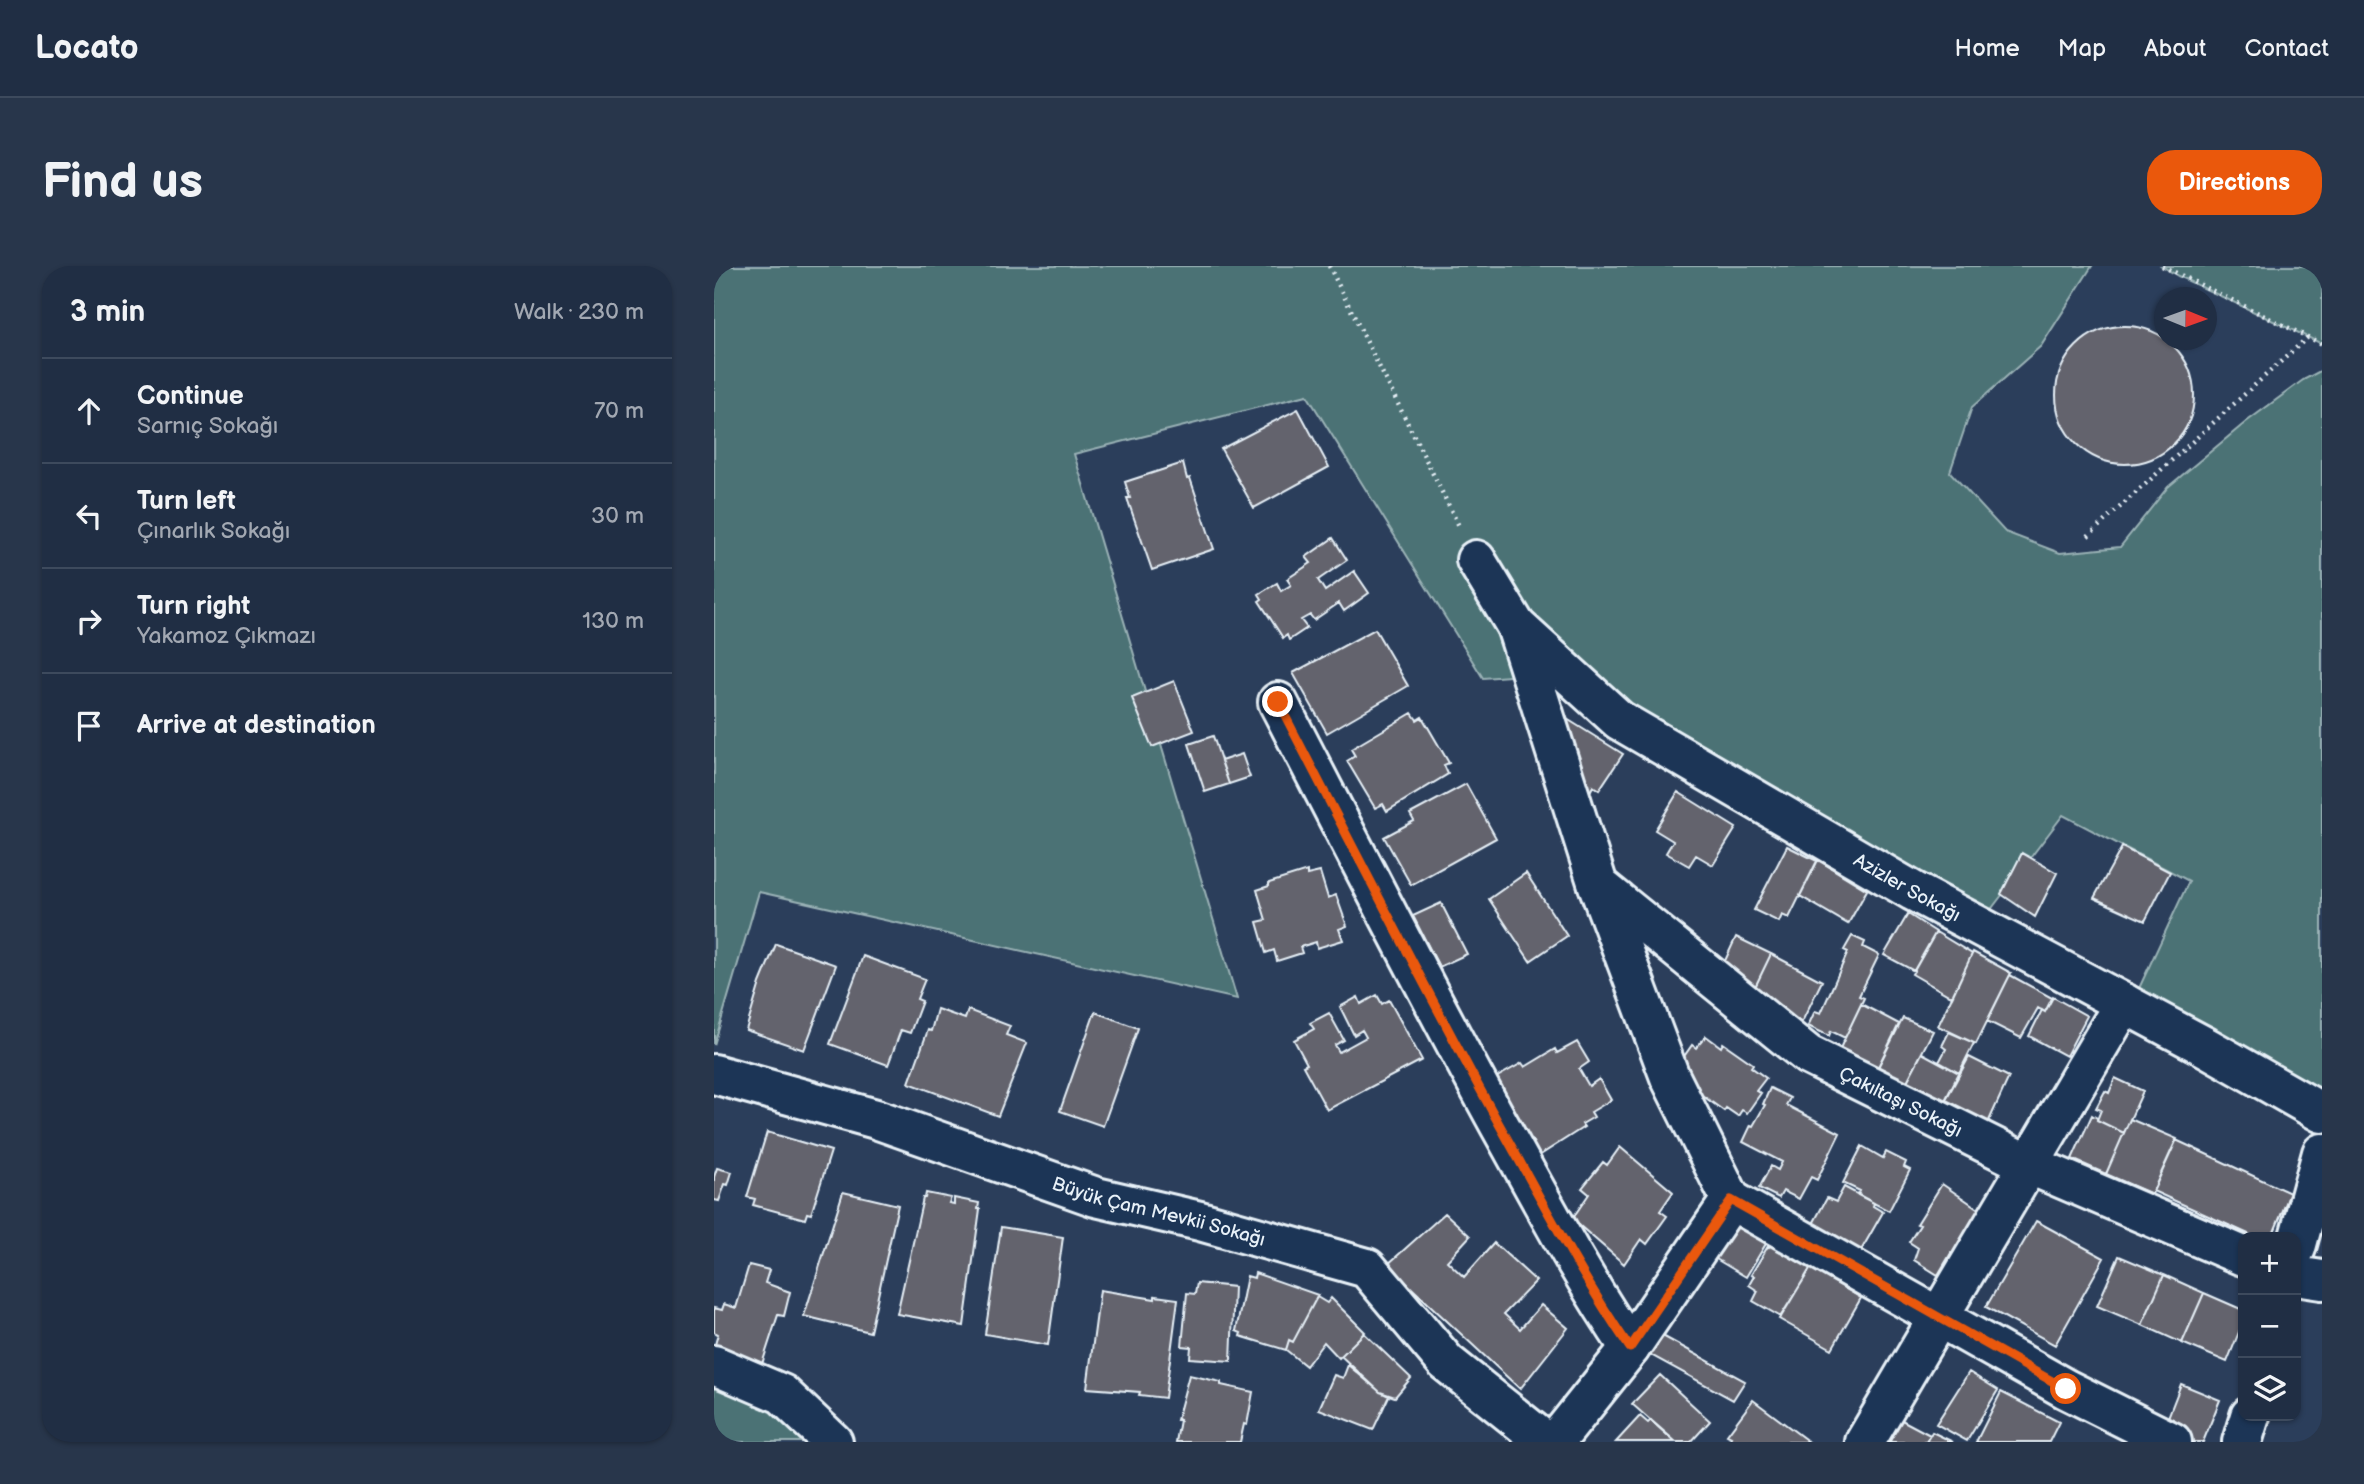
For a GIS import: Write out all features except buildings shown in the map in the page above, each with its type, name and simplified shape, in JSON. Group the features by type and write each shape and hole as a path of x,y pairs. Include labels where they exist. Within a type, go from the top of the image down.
{"street":[{"name":"Azizler Sokağı","path":"1476,559 1516,626 1598,885 1670,1077 1731,1200"},
{"name":"Azizler Sokağı","path":"1516,626 1619,720 1913,891 2322,1112"},
{"path":"1278,702 1433,1003 1560,1234 1607,1315 1630,1348"},
{"name":"Çakıltaşı Sokağı","path":"1598,885 1808,1055 2028,1164 2238,1254"},
{"path":"1865,1442 2124,1003"},
{"name":"Büyük Çam Mevkii Sokağı","path":"714,1074 876,1119 1096,1197 1200,1221 1367,1268 1446,1362 1546,1442"},
{"path":"2300,1232 2322,1153"},
{"path":"1555,1442 1630,1348 1731,1200 2066,1389 2172,1442"},
{"path":"2301,1277 2322,1280"},
{"path":"714,1365 782,1394 834,1442"},
{"path":"2242,1442 2248,1421"}],"path":[{"path":"1329,266 1476,559"},
{"path":"2162,266 2322,344"},
{"path":"2088,536 2308,337"}],"green space":[{"path":"714,266 2092,266 2041,346 1972,407 1950,472 2005,532 2060,553 2120,547 2168,487 2246,422 2303,380 2322,370 2322,1101 2134,999 2189,881 2063,815 1986,916 1549,673 1483,678 1307,395 1074,454 1237,999 759,892 714,1045"},
{"path":"2162,266 2322,266 2322,344 2217,294 2217,287 2201,287"},
{"path":"714,1370 819,1442 714,1442"}],"route":[{"path":"1278,702 1427,991 1560,1234 1607,1315 1630,1348 1731,1200 2066,1389"}]}
